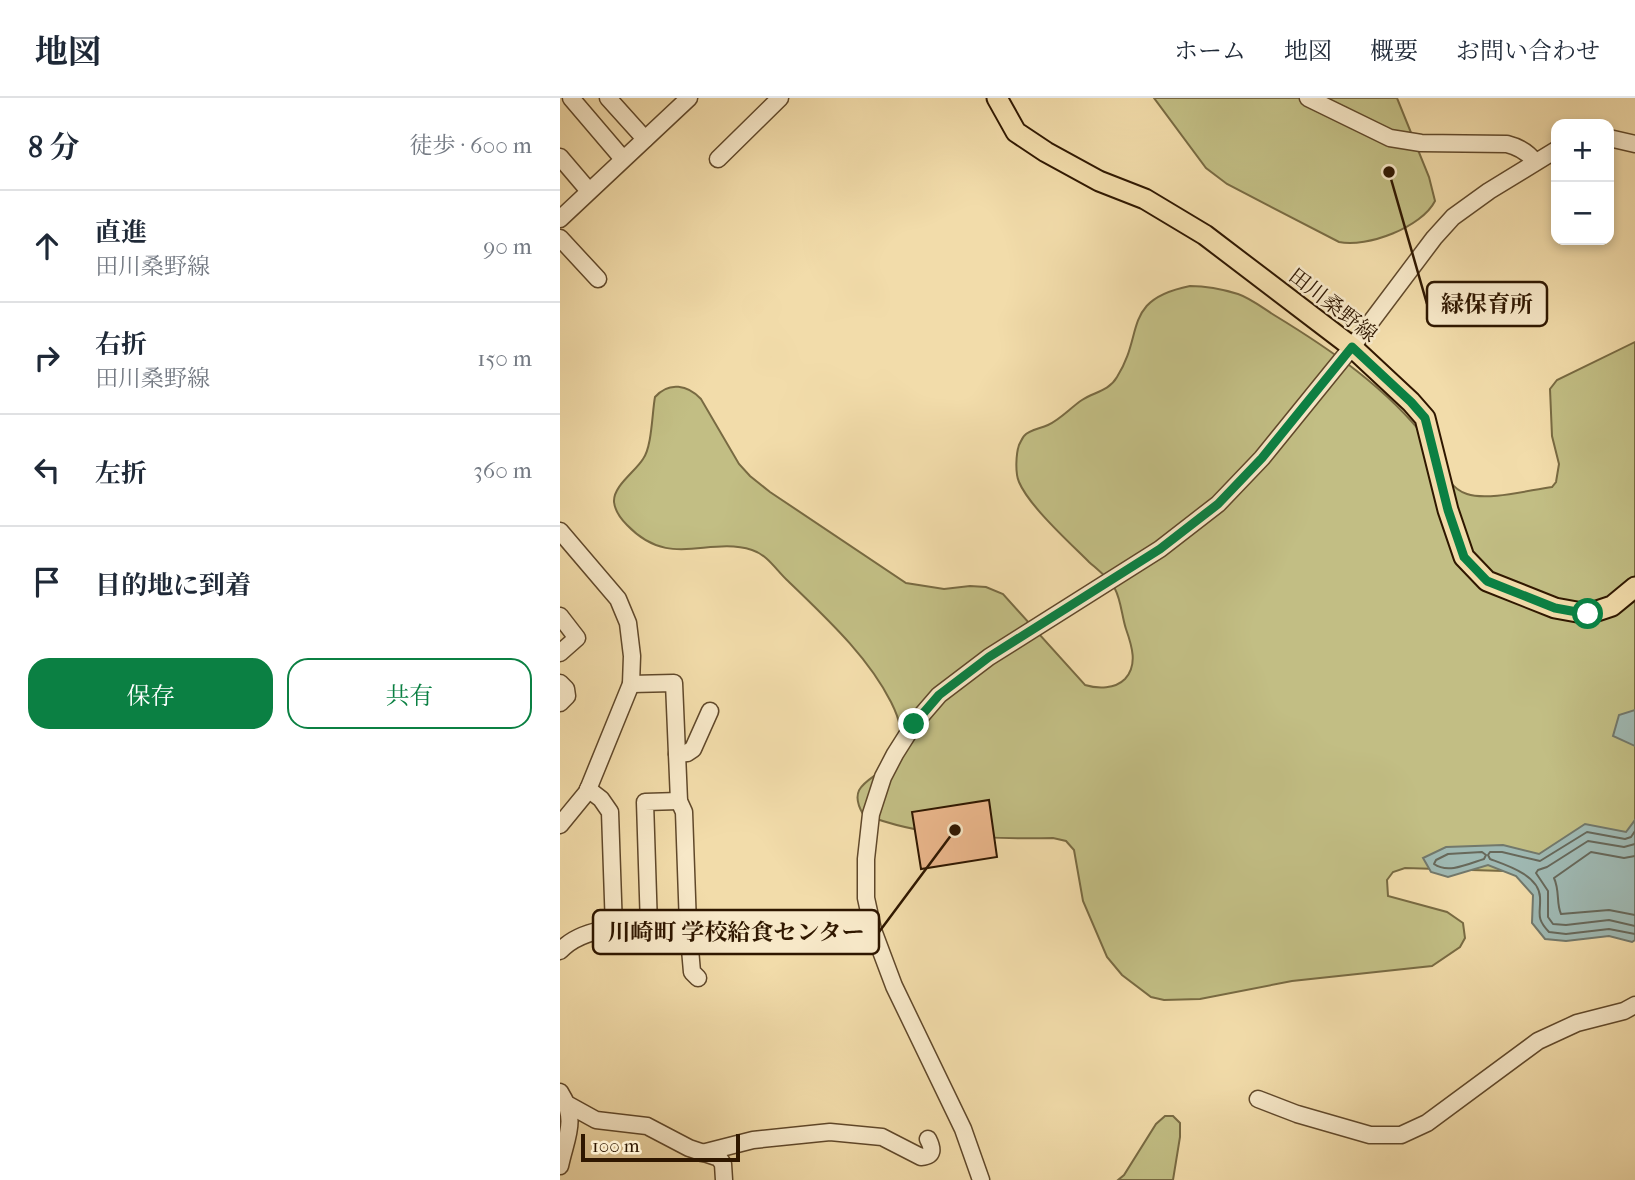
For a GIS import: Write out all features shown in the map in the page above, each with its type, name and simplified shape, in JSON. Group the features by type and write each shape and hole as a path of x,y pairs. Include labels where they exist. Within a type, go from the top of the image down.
{"main road":[{"name":"田川桑野線","path":"997,98 1016,132 1099,181 1145,199 1205,235 1352,347 1411,402 1425,418 1448,510 1464,557 1487,581 1555,608 1588,614 1612,606 1635,587"}],"street":[{"path":"571,98 623,159"},
{"path":"608,98 645,139"},
{"path":"560,219 689,98"},
{"path":"718,159 780,98"},
{"path":"1308,98 1390,138 1421,143 1507,144 1531,155 1535,162"},
{"path":"1614,139 1635,144"},
{"path":"981,1180 962,1129 894,986 873,930 866,898 866,859 872,814 883,777 914,724 939,695 989,657 1160,549 1218,504 1262,458 1453,217 1551,153"},
{"path":"560,158 589,191"},
{"path":"560,238 598,279"},
{"path":"560,825 588,789 631,684 632,656 628,623 618,599 561,533"},
{"path":"560,616 578,638 560,653"},
{"path":"560,683 566,689 567,696 560,702"},
{"path":"631,684 674,683 679,801 684,812 688,926 692,972 698,978"},
{"path":"677,754 693,749 710,711"},
{"path":"588,789 601,799 610,812 614,929"},
{"path":"649,927 645,802 679,801"},
{"path":"561,948 596,930 688,926"},
{"path":"1258,1099 1297,1114 1370,1135 1401,1135 1427,1123 1538,1041 1577,1023 1624,1011 1635,1005"},
{"path":"564,1098 596,1120 647,1126 702,1153 719,1158 723,1164 724,1180"},
{"path":"560,1166 571,1118 564,1098"},
{"path":"702,1153 753,1140 830,1132 882,1137 921,1157 928,1157 932,1153 928,1139"}],"shaded area":[{"path":"1154,98 1397,98 1429,177 1435,201 1418,219 1393,234 1364,242 1339,242 1227,184 1206,168"},
{"path":"1190,286 1214,288 1243,296 1336,356 1376,387 1411,421 1432,447 1453,485 1476,496 1497,496 1552,487 1556,482 1559,464 1552,436 1550,389 1557,380 1635,342 1635,830 1504,871 1405,868 1393,872 1387,880 1388,896 1447,912 1463,923 1465,938 1460,947 1432,966 1292,981 1200,999 1164,1000 1151,997 1122,975 1107,957 1083,901 1074,850 1066,841 1053,838 981,837 933,832 909,828 863,814 857,796 859,790 891,761 899,738 897,715 881,685 858,653 767,559 758,552 735,547 674,549 658,546 627,525 616,509 614,502 617,490 646,454 655,397 672,387 684,388 701,399 739,464 770,492 906,583 944,589 986,587 1003,594 1085,685 1116,685 1129,674 1133,662 1117,593 1107,578 1051,524 1024,492 1017,474 1018,449 1026,434 1053,423 1082,400 1110,385 1125,361 1144,309 1153,300 1168,292"},
{"path":"1165,1116 1173,1116 1180,1123 1173,1180 1118,1180 1124,1175 1156,1124"}],"water":[{"path":"1635,710 1635,746 1613,736 1619,715"},
{"path":"1635,820 1635,940 1632,942 1609,936 1566,941 1545,939 1532,923 1533,895 1516,876 1488,865 1448,877 1431,872 1423,858 1446,847 1503,845 1539,854 1585,824 1626,832"}],"building":[{"path":"989,800 997,857 921,869 912,812"}],"place":[{"name":"緑保育所","path":"1389,172"},
{"name":"川崎町 学校給食センター","path":"955,830"}],"route":[{"path":"914,724 939,695 989,657 1160,549 1218,504 1262,458 1352,347 1425,418 1448,510 1464,557 1487,581 1555,608 1588,614"}]}
